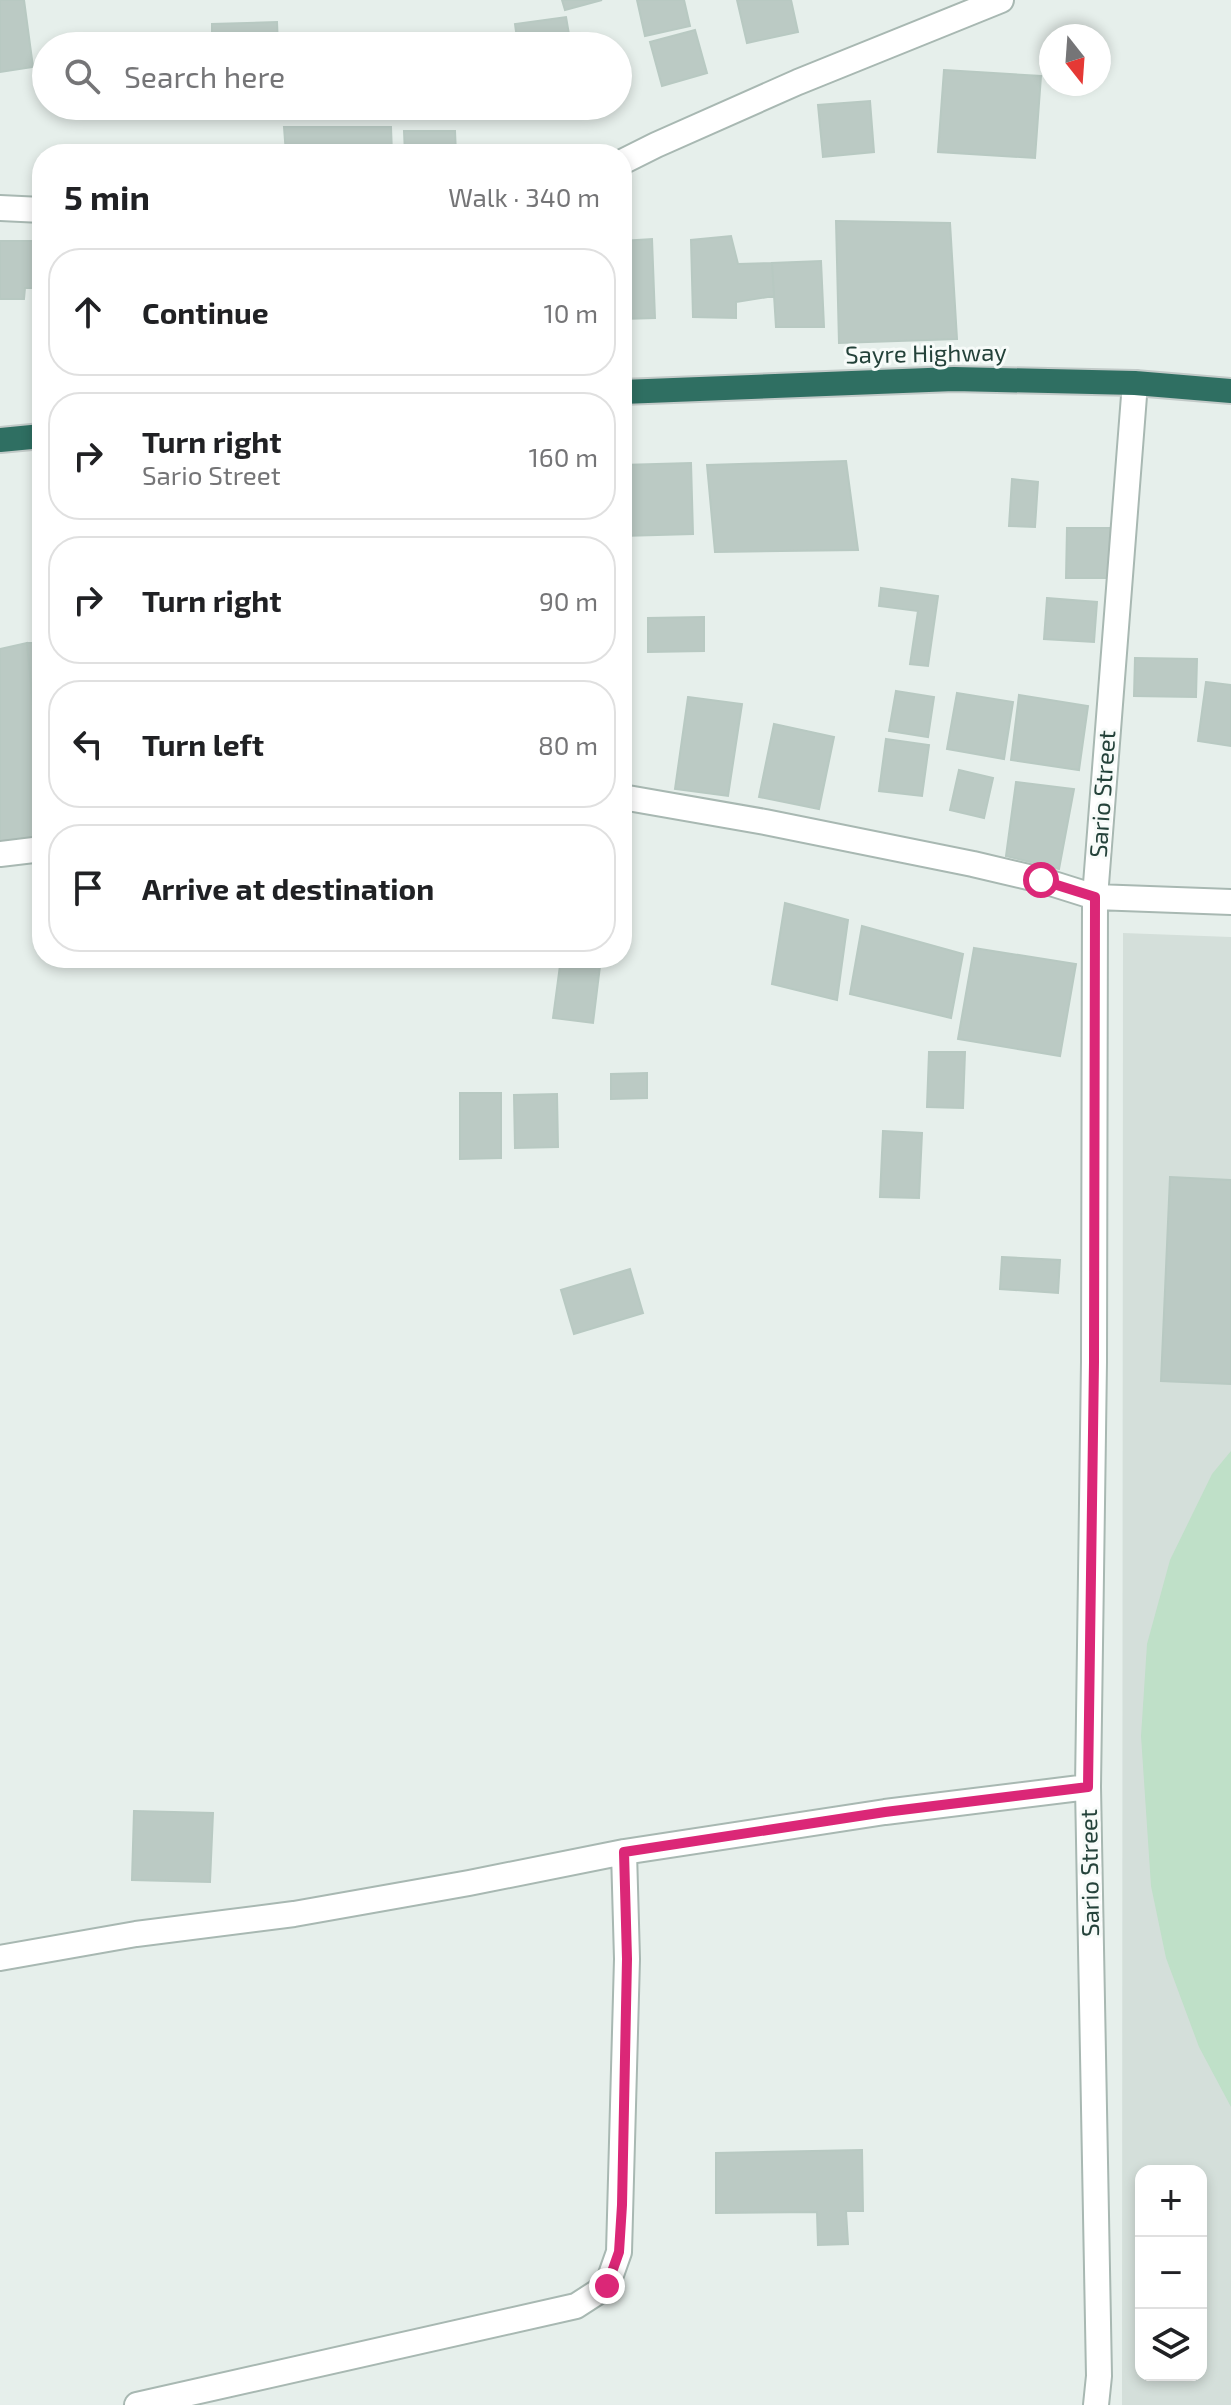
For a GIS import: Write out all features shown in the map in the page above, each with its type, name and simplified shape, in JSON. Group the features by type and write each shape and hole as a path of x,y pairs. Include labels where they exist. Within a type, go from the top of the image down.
{"highway":[{"name":"Sayre Highway","path":"632,392 954,379 1135,383 1231,391"},
{"path":"0,440 32,437"}],"street":[{"path":"632,157 798,82 1001,0"},
{"path":"0,208 32,210"},
{"name":"Sario Street","path":"1096,2405 1099,2376 1088,1787 1094,1346 1095,897 1135,383"},
{"path":"632,799 973,864 1095,897 1231,902"},
{"path":"0,854 32,850"},
{"path":"0,1958 136,1934 294,1914 624,1852 885,1812 1088,1787"},
{"path":"137,2405 576,2306 607,2286 619,2252 622,2205 627,1959 624,1852"}],"shaded area":[{"path":"1123,933 1231,937 1231,2405 1122,2405"}],"green space":[{"path":"1231,1451 1231,2107 1199,2047 1166,1958 1151,1886 1141,1736 1147,1644 1170,1560 1212,1474"}],"building":[{"path":"0,0 24,0 32,67 0,72"},
{"path":"562,0 602,0 565,10"},
{"path":"637,0 684,0 690,26 645,36"},
{"path":"737,0 791,0 798,32 747,43"},
{"path":"566,17 569,32 516,32 515,24"},
{"path":"277,22 277,32 212,32 212,24"},
{"path":"695,30 707,73 662,86 650,42"},
{"path":"944,70 1039,76 1035,158 938,152"},
{"path":"870,101 874,152 823,157 818,105"},
{"path":"284,127 391,127 392,144 285,144"},
{"path":"404,131 455,131 456,144 405,144"},
{"path":"836,221 950,223 957,339 839,343"},
{"path":"731,236 738,264 772,263 774,296 736,302 736,318 693,317 691,240"},
{"path":"652,239 655,318 632,319 632,240"},
{"path":"0,241 32,241 32,288 25,288 24,299 0,299"},
{"path":"821,261 824,327 776,327 772,263"},
{"path":"846,461 858,550 715,552 707,465"},
{"path":"691,463 693,534 632,536 632,465"},
{"path":"1012,479 1038,482 1035,527 1009,526"},
{"path":"1067,528 1111,528 1110,578 1066,578"},
{"path":"881,588 938,596 928,666 910,664 918,611 879,606"},
{"path":"1047,598 1097,602 1094,642 1044,639"},
{"path":"704,617 704,651 648,652 648,618"},
{"path":"27,643 32,643 32,695"},
{"path":"27,643 32,695 32,846 0,849 0,649"},
{"path":"1135,658 1197,659 1196,697 1134,696"},
{"path":"1206,682 1231,685 1231,746 1198,741"},
{"path":"896,691 934,697 928,737 889,731"},
{"path":"957,693 1013,702 1004,759 947,749"},
{"path":"1019,695 1088,706 1079,770 1011,760"},
{"path":"688,697 742,704 728,796 675,789"},
{"path":"774,724 834,737 819,809 759,797"},
{"path":"886,739 929,745 922,796 879,791"},
{"path":"959,770 993,778 984,818 950,810"},
{"path":"1016,782 1074,789 1059,869 1006,856"},
{"path":"785,903 848,920 837,1000 772,984"},
{"path":"862,926 963,954 951,1018 850,994"},
{"path":"974,948 1076,964 1060,1056 958,1039"},
{"path":"560,968 600,968 593,1023 553,1018"},
{"path":"929,1052 965,1052 963,1108 927,1107"},
{"path":"647,1073 647,1098 611,1099 611,1074"},
{"path":"460,1093 501,1093 501,1158 460,1159"},
{"path":"557,1094 558,1147 515,1148 514,1095"},
{"path":"883,1131 922,1133 919,1198 880,1197"},
{"path":"1170,1177 1231,1180 1231,1384 1161,1381"},
{"path":"1002,1257 1060,1260 1058,1293 1000,1289"},
{"path":"630,1269 643,1313 574,1334 561,1290"},
{"path":"134,1811 213,1813 210,1882 132,1880"},
{"path":"862,2150 863,2211 846,2211 848,2244 818,2245 817,2212 716,2213 716,2153"}],"route":[{"path":"607,2286 619,2252 622,2205 627,1959 624,1852 885,1812 1088,1787 1094,1362 1095,897 1041,880"}]}
